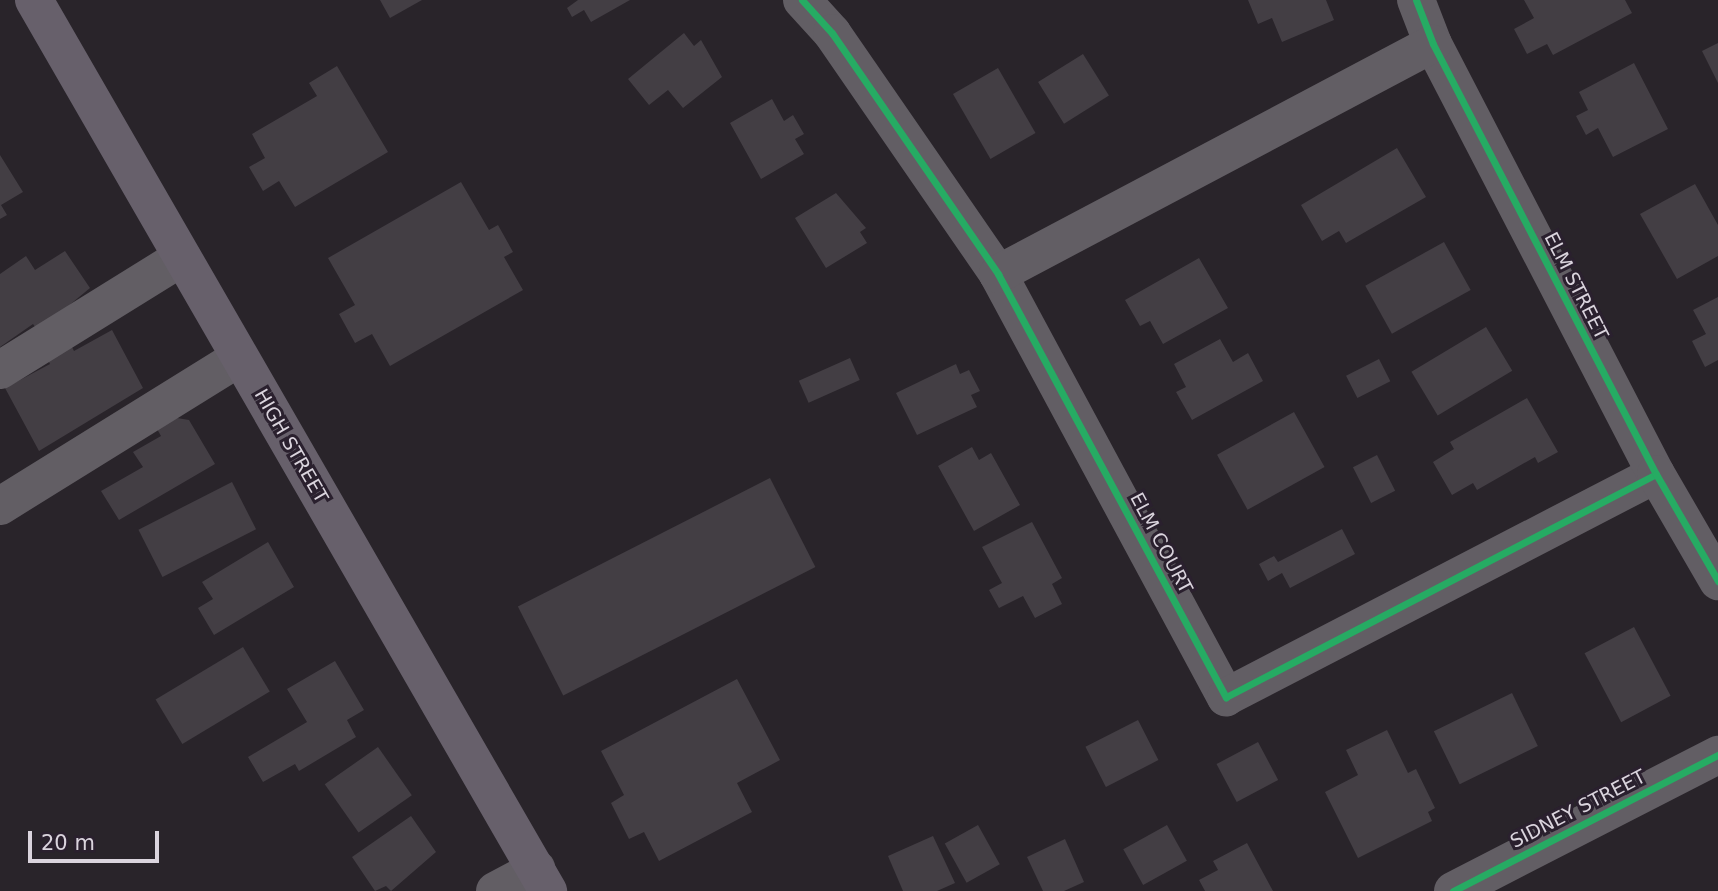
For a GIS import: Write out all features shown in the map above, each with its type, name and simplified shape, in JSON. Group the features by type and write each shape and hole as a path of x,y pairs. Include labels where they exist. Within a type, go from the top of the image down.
{"main road":[{"name":"HIGH STREET","path":"34,0 542,880"}],"street":[{"name":"ELM COURT","path":"802,0 832,33 998,274 1226,697 1656,474"},
{"name":"ELM STREET","path":"1416,0 1433,44 1656,474 1718,581"},
{"path":"998,274 1433,44"},
{"path":"0,370 182,257"},
{"path":"0,506 239,358"},
{"name":"SIDNEY STREET","path":"1453,891 1718,755"},
{"path":"495,891 542,880"}],"building":[{"path":"380,0 422,0 390,18"},
{"path":"578,0 630,0 591,22 584,10 572,17 567,8"},
{"path":"1248,0 1326,0 1334,20 1282,42 1272,18 1258,24"},
{"path":"1524,0 1625,0 1632,13 1553,55 1547,44 1527,54 1514,29 1534,18"},
{"path":"684,33 694,46 701,40 722,77 683,108 668,90 649,105 628,79"},
{"path":"1718,43 1718,83 1702,51"},
{"path":"1083,54 1109,96 1064,124 1038,82"},
{"path":"1634,63 1668,129 1613,157 1598,128 1586,135 1576,116 1588,110 1579,92"},
{"path":"337,66 388,152 295,207 279,181 263,191 249,167 265,158 252,134 317,96 309,83"},
{"path":"998,68 1036,133 990,159 953,94"},
{"path":"772,99 784,121 793,115 804,134 795,139 804,154 761,179 730,123"},
{"path":"1397,148 1426,197 1346,243 1339,231 1322,241 1301,205"},
{"path":"0,155 23,192 1,205 7,215 0,219"},
{"path":"461,182 489,230 498,225 513,252 504,257 523,290 390,366 372,334 355,343 339,314 355,305 328,258"},
{"path":"1695,184 1718,225 1718,256 1677,279 1640,214"},
{"path":"836,193 866,228 860,232 867,243 826,268 795,218"},
{"path":"1444,242 1471,290 1392,334 1365,286"},
{"path":"65,251 90,288 38,331 33,324 0,347 0,274 26,256 35,270"},
{"path":"1199,258 1228,308 1163,344 1150,321 1140,326 1125,300"},
{"path":"1718,297 1718,360 1705,367 1692,341 1706,334 1693,310"},
{"path":"1486,327 1512,371 1438,416 1411,372"},
{"path":"112,330 143,388 39,451 5,388 50,364 45,354 69,341 74,351"},
{"path":"1220,339 1233,362 1248,353 1263,381 1192,420 1176,392 1186,387 1174,364"},
{"path":"850,358 860,380 809,403 799,381"},
{"path":"1379,359 1390,381 1357,398 1346,376"},
{"path":"956,364 960,374 969,370 980,391 971,395 977,407 917,435 896,393"},
{"path":"1527,398 1558,452 1538,463 1535,457 1477,490 1473,483 1452,495 1433,462 1454,449 1450,442"},
{"path":"1294,412 1325,467 1248,510 1217,455"},
{"path":"177,418 189,420 215,464 119,520 101,491 143,467 133,452 161,436 157,429"},
{"path":"972,447 979,460 991,453 1020,505 974,531 938,466"},
{"path":"1377,455 1395,491 1371,503 1353,467"},
{"path":"770,478 815,567 563,696 518,606"},
{"path":"232,482 256,529 163,577 138,530"},
{"path":"1032,522 1062,578 1052,584 1062,604 1035,618 1023,596 999,608 989,590 1002,583 982,547"},
{"path":"1342,529 1355,554 1290,588 1282,573 1268,581 1259,564 1274,556 1278,562"},
{"path":"268,542 294,587 214,635 198,608 213,599 202,582"},
{"path":"1634,627 1671,696 1621,722 1585,653"},
{"path":"243,647 270,692 182,744 156,700"},
{"path":"335,661 364,710 347,720 356,737 299,771 295,764 263,782 248,757 307,722 287,689"},
{"path":"737,679 780,760 737,783 752,812 659,861 644,832 629,839 611,803 624,795 601,751"},
{"path":"1512,693 1538,746 1460,784 1434,731"},
{"path":"1138,720 1158,760 1106,787 1085,747"},
{"path":"1387,730 1408,773 1416,769 1435,808 1428,812 1432,821 1358,858 1325,792 1358,775 1346,750"},
{"path":"1258,742 1278,780 1237,802 1217,764"},
{"path":"378,747 412,795 359,833 325,784"},
{"path":"411,816 436,852 391,891 386,886 375,891 352,857"},
{"path":"978,825 1000,864 967,883 945,843"},
{"path":"1167,825 1187,861 1143,885 1123,849"},
{"path":"933,836 955,883 937,891 903,891 888,856"},
{"path":"1065,839 1084,882 1064,891 1043,891 1027,857"},
{"path":"1247,843 1273,891 1205,891 1199,880 1218,870 1213,861"}],"cycle path":[{"path":"802,0 832,33 998,274 1226,697 1656,474"},
{"path":"1416,0 1433,44 1656,474 1718,581"},
{"path":"1453,891 1718,755"}]}
